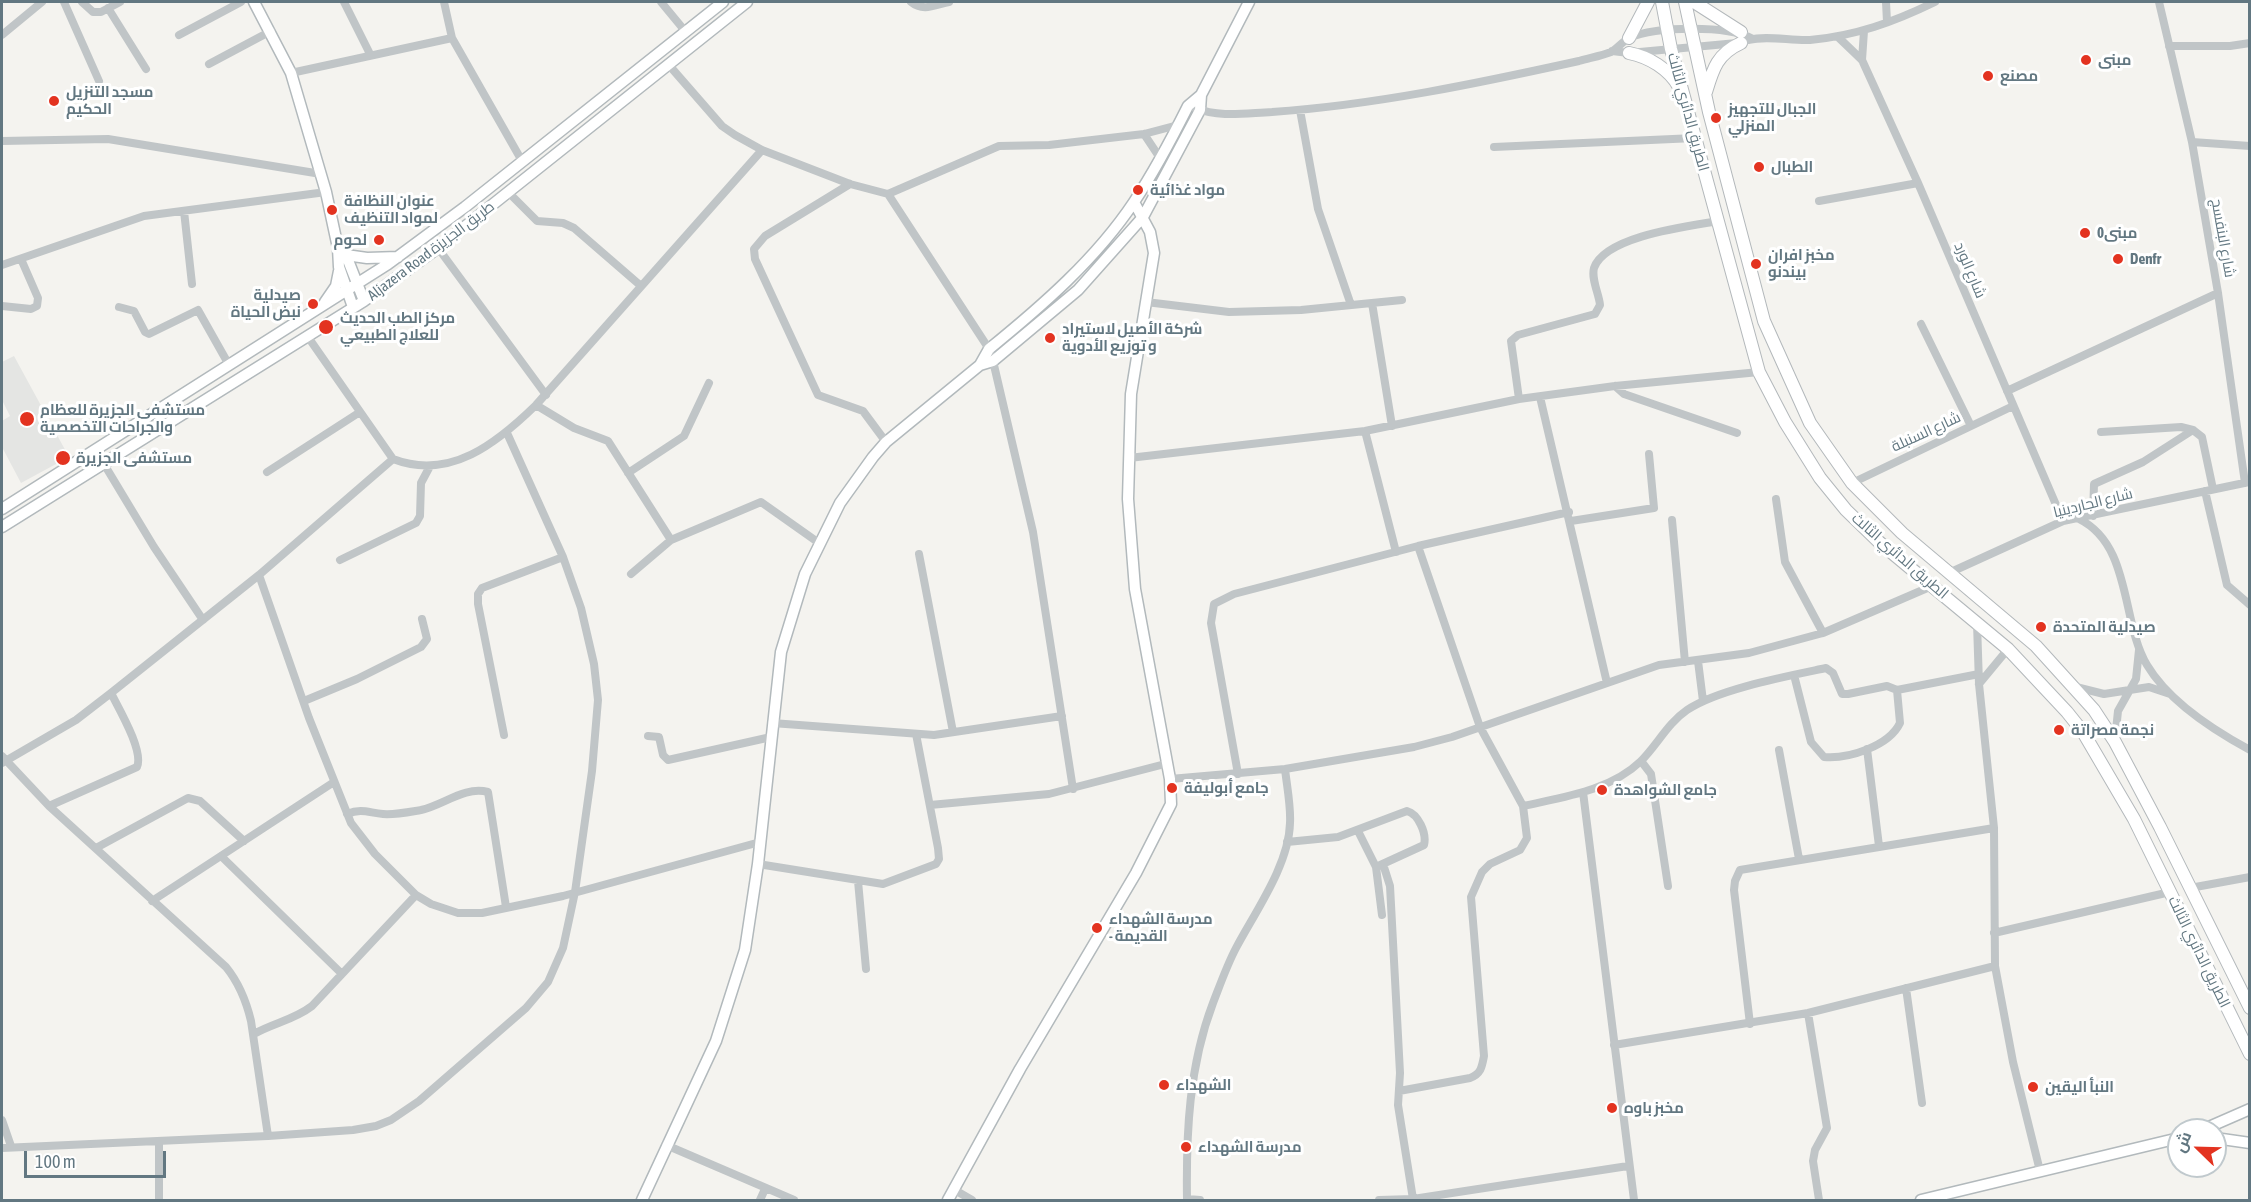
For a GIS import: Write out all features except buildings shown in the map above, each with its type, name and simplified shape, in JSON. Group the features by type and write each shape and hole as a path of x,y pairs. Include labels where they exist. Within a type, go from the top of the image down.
{"main road":[{"path":"1629,38 1648,2"},
{"name":"الطريق الدائري الثالث","path":"1662,2 1683,95 1759,372 1785,422 1820,478 1879,542 2008,649 2083,732 2134,819 2250,1054"},
{"name":"الطريق الدائري الثالث","path":"1685,2 1764,321 1810,423 1851,483 1902,533 2036,646 2076,687 2115,742 2250,1008"},
{"path":"1694,2 1745,38 1718,58 1706,94"},
{"path":"1629,53 1639,55 1664,69 1674,78 1683,95"}],"street":[{"path":"2,35 42,2"},
{"path":"64,2 99,81"},
{"path":"82,2 93,12 120,2"},
{"path":"179,35 241,2"},
{"path":"254,2 291,73 342,252 364,300"},
{"path":"344,2 370,54"},
{"path":"444,2 452,39 522,161"},
{"path":"661,2 685,31"},
{"name":"Aljazera Road طريق الجزيزة","path":"2,508 347,292 398,257 723,2"},
{"name":"Aljazera Road طريق الجزيزة","path":"2,527 308,337 438,248 747,2"},
{"path":"911,2 918,7 927,8 949,2"},
{"path":"642,1200 716,1041 731,999 750,928 771,723 785,634 805,574 819,543 840,503 860,473 886,442 980,365 989,349 1079,269 1134,202 1188,106 1201,95 1249,2"},
{"path":"1886,2 1887,22"},
{"path":"1612,51 1629,38 1692,28 1745,38 1791,40 1838,37 1864,31 1935,2"},
{"name":"شارع البنفسج","path":"2159,2 2192,142 2248,482"},
{"path":"108,8 146,69"},
{"path":"209,64 271,31"},
{"path":"1862,60 1864,31"},
{"name":"شارع الورد","path":"1838,37 1862,60 1918,183 2063,522"},
{"path":"1188,106 1223,115 1300,110 1372,100 1533,71 1612,51 1629,53 1696,47 1745,38"},
{"path":"291,73 370,54 452,39"},
{"path":"2169,46 2230,46 2250,43"},
{"path":"669,64 722,126 762,150 850,184 888,194 999,146 1049,145 1144,134 1178,125"},
{"path":"980,365 993,361 1078,290 1143,216 1200,110 1201,95"},
{"path":"1300,110 1318,209 1351,305"},
{"path":"1144,134 1160,158"},
{"path":"1494,147 1695,138"},
{"path":"2,141 108,140 321,174"},
{"path":"2192,142 2250,146"},
{"path":"308,337 393,459 409,465 429,468 483,448 507,433 536,405 762,150"},
{"path":"1819,201 1918,183"},
{"path":"850,184 765,236 754,249 755,259 818,395 863,411 886,442"},
{"path":"2,265 138,218 326,192"},
{"path":"508,192 537,221 563,223 574,228 641,286"},
{"path":"888,194 989,349 993,361 1033,532 1073,789"},
{"path":"948,1200 1032,1049 1136,873 1170,804 1170,779 1165,764 1135,590 1128,499 1134,372 1154,254 1150,232 1134,202"},
{"path":"184,211 192,284"},
{"path":"1519,399 1511,341 1518,335 1594,314 1600,305 1593,273 1598,261 1624,243 1663,230 1718,221"},
{"path":"438,248 546,394"},
{"path":"342,252 367,258 398,257"},
{"path":"322,307 336,286 342,252"},
{"path":"2,306 31,309 37,306 39,298 21,259"},
{"path":"339,267 353,307"},
{"path":"2007,391 2218,293"},
{"path":"1146,302 1229,312 1300,310 1402,300"},
{"path":"1372,303 1392,426"},
{"path":"118,307 134,311 145,332 149,334 198,310 230,365"},
{"path":"1921,324 1971,426"},
{"path":"1129,458 1365,431 1519,399 1616,386 1759,372"},
{"path":"628,473 684,435 709,383"},
{"path":"1616,386 1624,394 1737,433"},
{"path":"1540,397 1569,512 1607,683"},
{"path":"536,405 574,428 608,441 671,540"},
{"name":"شارع السنبلة","path":"1851,483 2013,406"},
{"path":"267,472 360,412"},
{"path":"2101,432 2181,427 2193,430 2202,437 2209,490 2227,585 2250,605"},
{"path":"2093,516 2094,484 2143,462 2193,430"},
{"path":"1365,431 1396,552"},
{"path":"2,1148 268,1136 353,1130 376,1126 391,1120 419,1101 526,1008 548,982 563,948 575,892 592,771 598,700 594,664 581,608 562,557 507,433"},
{"path":"1571,521 1653,508 1649,454"},
{"path":"268,1136 254,1034 247,1004 234,978 226,967 49,806 3,760 76,720 111,693 259,575 393,459"},
{"path":"104,464 154,547 203,620"},
{"path":"340,560 416,523 420,516 422,483 429,468"},
{"name":"شارع الجاردينيا","path":"1951,572 2063,522 2248,482"},
{"path":"1776,500 1785,562 1823,633"},
{"path":"631,574 671,540 761,502 819,543"},
{"path":"1238,774 1211,624 1214,604 1234,594 1418,546 1569,512"},
{"path":"2079,519 2099,534 2115,562 2139,648 2153,674 2174,695 2220,733 2250,750"},
{"path":"1672,520 1685,662"},
{"path":"1399,1090 1470,1078 1476,1076 1481,1069 1484,1056 1471,897 1475,884 1490,864 1525,846 1527,838 1523,806 1480,727 1418,546"},
{"path":"919,554 953,732"},
{"path":"504,735 478,604 478,594 482,588 562,557"},
{"path":"259,575 334,782 355,830 375,854 416,895 447,911 467,915 575,892 760,842"},
{"path":"1170,779 1285,769 1414,747 1659,666 1749,653 1823,633 1932,586"},
{"path":"304,701 357,679 421,647 427,639 422,619"},
{"path":"1977,623 1979,684 1994,828 1995,966 2013,1062 2040,1171"},
{"path":"2115,742 2118,711 2136,679 2139,648"},
{"path":"1979,684 2008,649"},
{"path":"1698,661 1703,701"},
{"path":"1523,806 1583,792 1624,774 1641,761 1675,720 1703,701 1826,668 1833,673 1842,694 1887,686 1897,690 1979,674"},
{"path":"1794,675 1811,742 1817,752 1830,758 1876,746 1895,734 1900,723 1897,690"},
{"path":"2076,687 2104,694 2149,687 2174,695"},
{"path":"49,806 138,767 140,758 136,747 111,693"},
{"path":"771,723 916,734 953,732 1062,716"},
{"path":"758,864 883,884 936,864 939,859 938,848 916,734"},
{"path":"648,736 659,736 663,755 668,760 771,737"},
{"path":"1867,749 1879,846"},
{"path":"1779,750 1799,859"},
{"path":"1641,761 1651,774 1668,886"},
{"path":"930,805 1049,794 1165,764"},
{"path":"1200,1200 1187,1200 1190,1093 1197,1055 1213,1005 1235,951 1272,883 1287,842 1291,824 1285,769"},
{"path":"152,901 334,782"},
{"path":"347,813 360,809 382,814 424,809 464,793 478,790 488,792 506,907"},
{"path":"1583,792 1634,1200"},
{"path":"96,848 188,798 200,801 244,841"},
{"path":"1287,842 1338,837 1407,811 1417,817 1426,839 1424,845 1380,865"},
{"path":"1750,1024 1735,881 1737,874 1745,868 1994,828"},
{"path":"1358,831 1380,865 1390,886 1401,1073 1398,1105 1413,1199"},
{"path":"221,856 341,973"},
{"path":"1380,865 1382,915"},
{"path":"2190,888 2250,877"},
{"path":"858,881 866,969"},
{"path":"1994,933 2170,892"},
{"path":"254,1034 274,1023 303,1013 416,895"},
{"path":"1614,1045 1808,1013 1995,966"},
{"path":"1906,988 1922,1104"},
{"path":"1808,1013 1827,1128 1815,1150 1813,1161 1820,1200"},
{"path":"2227,1119 2250,1109"},
{"path":"2,1120 11,1146"},
{"path":"2227,1140 2250,1143"},
{"path":"1921,1200 2167,1141"},
{"path":"159,1142 159,1200"},
{"path":"666,1145 794,1200"},
{"path":"1379,1200 1413,1199 1628,1166"},
{"path":"760,1200 765,1189"},
{"path":"953,1189 972,1200"}],"shaded area":[{"name":"مستشفى الجزيرة للعظام والجراحات التخصصية","path":"14,356 69,457 21,483 2,447 2,421 10,416 2,400 2,362"}],"place":[{"name":"مبنى","path":"2086,60"},
{"name":"مصنع","path":"1988,76"},
{"name":"مسجد التنزيل الحكيم","path":"54,101"},
{"name":"الجبال للتجهيز المنزلي","path":"1716,118"},
{"name":"الطبال","path":"1759,167"},
{"name":"مواد غذائية","path":"1138,190"},
{"name":"عنوان النظافة لمواد التنظيف","path":"332,210"},
{"name":"مبنى0","path":"2085,233"},
{"name":"لحوم","path":"379,240"},
{"name":"Denfr","path":"2118,259"},
{"name":"مخبز افران بيندنو","path":"1756,264"},
{"name":"صيدلية نبض الحياة","path":"313,304"},
{"name":"مركز الطب الحديث للعلاج الطبيعي","path":"326,327"},
{"name":"شركة الأصيل لاستيراد و توزيع الأدوية","path":"1050,338"},
{"name":"مستشفى الجزيرة للعظام والجراحات التخصصية","path":"27,419"},
{"name":"مستشفى الجزيرة","path":"63,458"},
{"name":"صيدلية المتحدة","path":"2041,627"},
{"name":"نجمة مصراتة","path":"2059,730"},
{"name":"جامع أبوليفة","path":"1172,788"},
{"name":"جامع الشواهدة","path":"1602,790"},
{"name":"مدرسة الشهداء - القديمة","path":"1097,928"},
{"name":"الشهداء","path":"1164,1085"},
{"name":"النبأ اليقين","path":"2033,1087"},
{"name":"مخبز باوه","path":"1612,1108"},
{"name":"مدرسة الشهداء","path":"1186,1147"}]}
